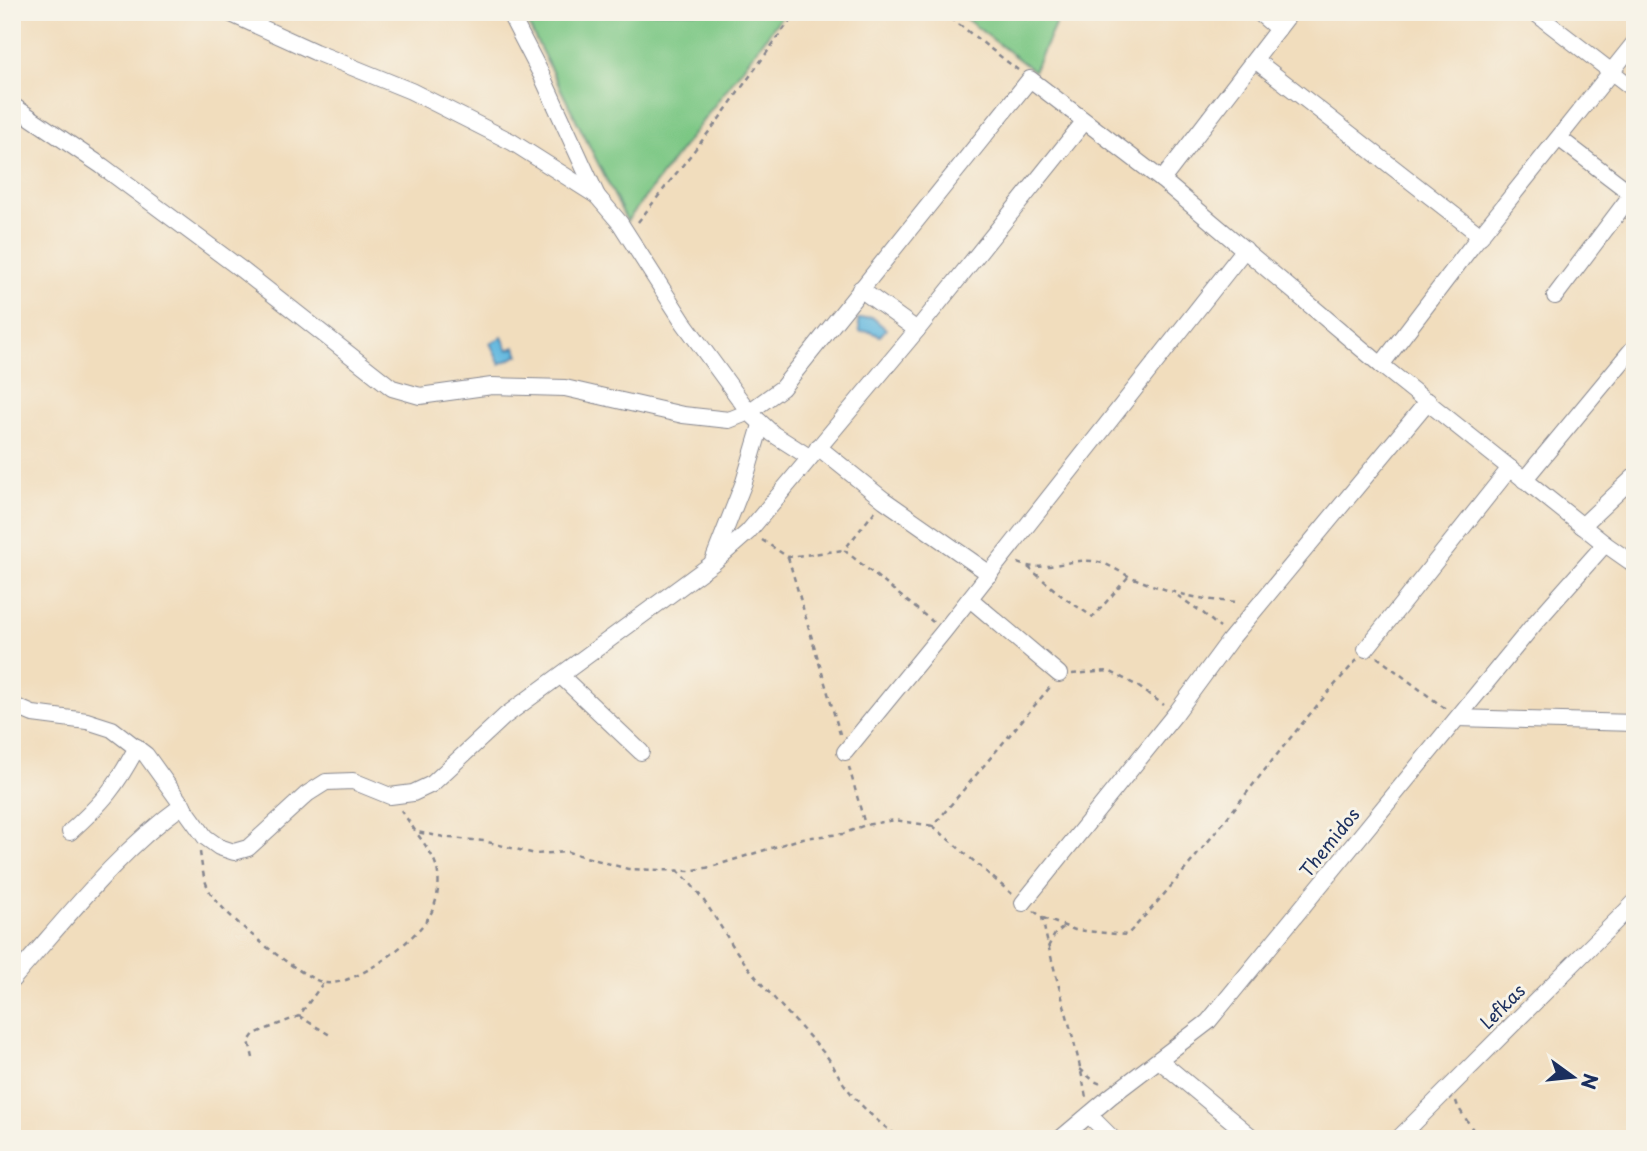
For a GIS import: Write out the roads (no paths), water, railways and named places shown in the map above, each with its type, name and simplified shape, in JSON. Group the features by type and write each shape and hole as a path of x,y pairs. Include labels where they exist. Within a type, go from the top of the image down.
{"street":[{"path":"226,12 411,91 512,142 597,196"},
{"path":"509,12 541,74 597,196 620,223 684,323 749,412 761,425 814,452 990,574"},
{"path":"1258,12 1278,29"},
{"path":"1162,180 1291,12"},
{"path":"1534,12 1635,90"},
{"path":"1381,365 1635,42"},
{"path":"1255,60 1481,236"},
{"path":"12,105 102,166 242,270 392,388 420,396 492,386 565,388 683,415 729,420 749,412 782,388 1030,79 1162,180 1381,365 1582,526 1635,565"},
{"path":"12,705 33,714 87,721 112,729 137,747 157,768 205,837 219,847 234,852 248,848 307,793 326,782 353,780 390,796 413,793 432,784 505,716 713,564 748,531 917,330 1084,122"},
{"path":"1555,296 1633,195 1560,139"},
{"path":"845,752 990,574 1245,249"},
{"path":"860,289 917,330"},
{"path":"1524,480 1635,346"},
{"path":"1023,903 1176,713 1261,602 1428,401"},
{"path":"713,564 744,482 761,425"},
{"path":"1366,649 1510,468"},
{"path":"1582,526 1635,476"},
{"name":"Themidos","path":"1060,1139 1208,1022 1535,623 1605,544"},
{"path":"970,598 1059,674"},
{"path":"561,676 641,752"},
{"path":"1458,718 1635,723"},
{"path":"70,832 100,805 119,781 137,747"},
{"path":"12,980 107,873 159,822 183,805"},
{"name":"Lefkas","path":"1398,1139 1635,902"},
{"path":"1159,1060 1254,1139"},
{"path":"1089,1115 1114,1139"}],"water":[{"path":"872,317 886,329 880,336 868,331 860,332 858,319"},
{"path":"502,337 508,350 515,347 519,355 500,364 490,343"}]}
